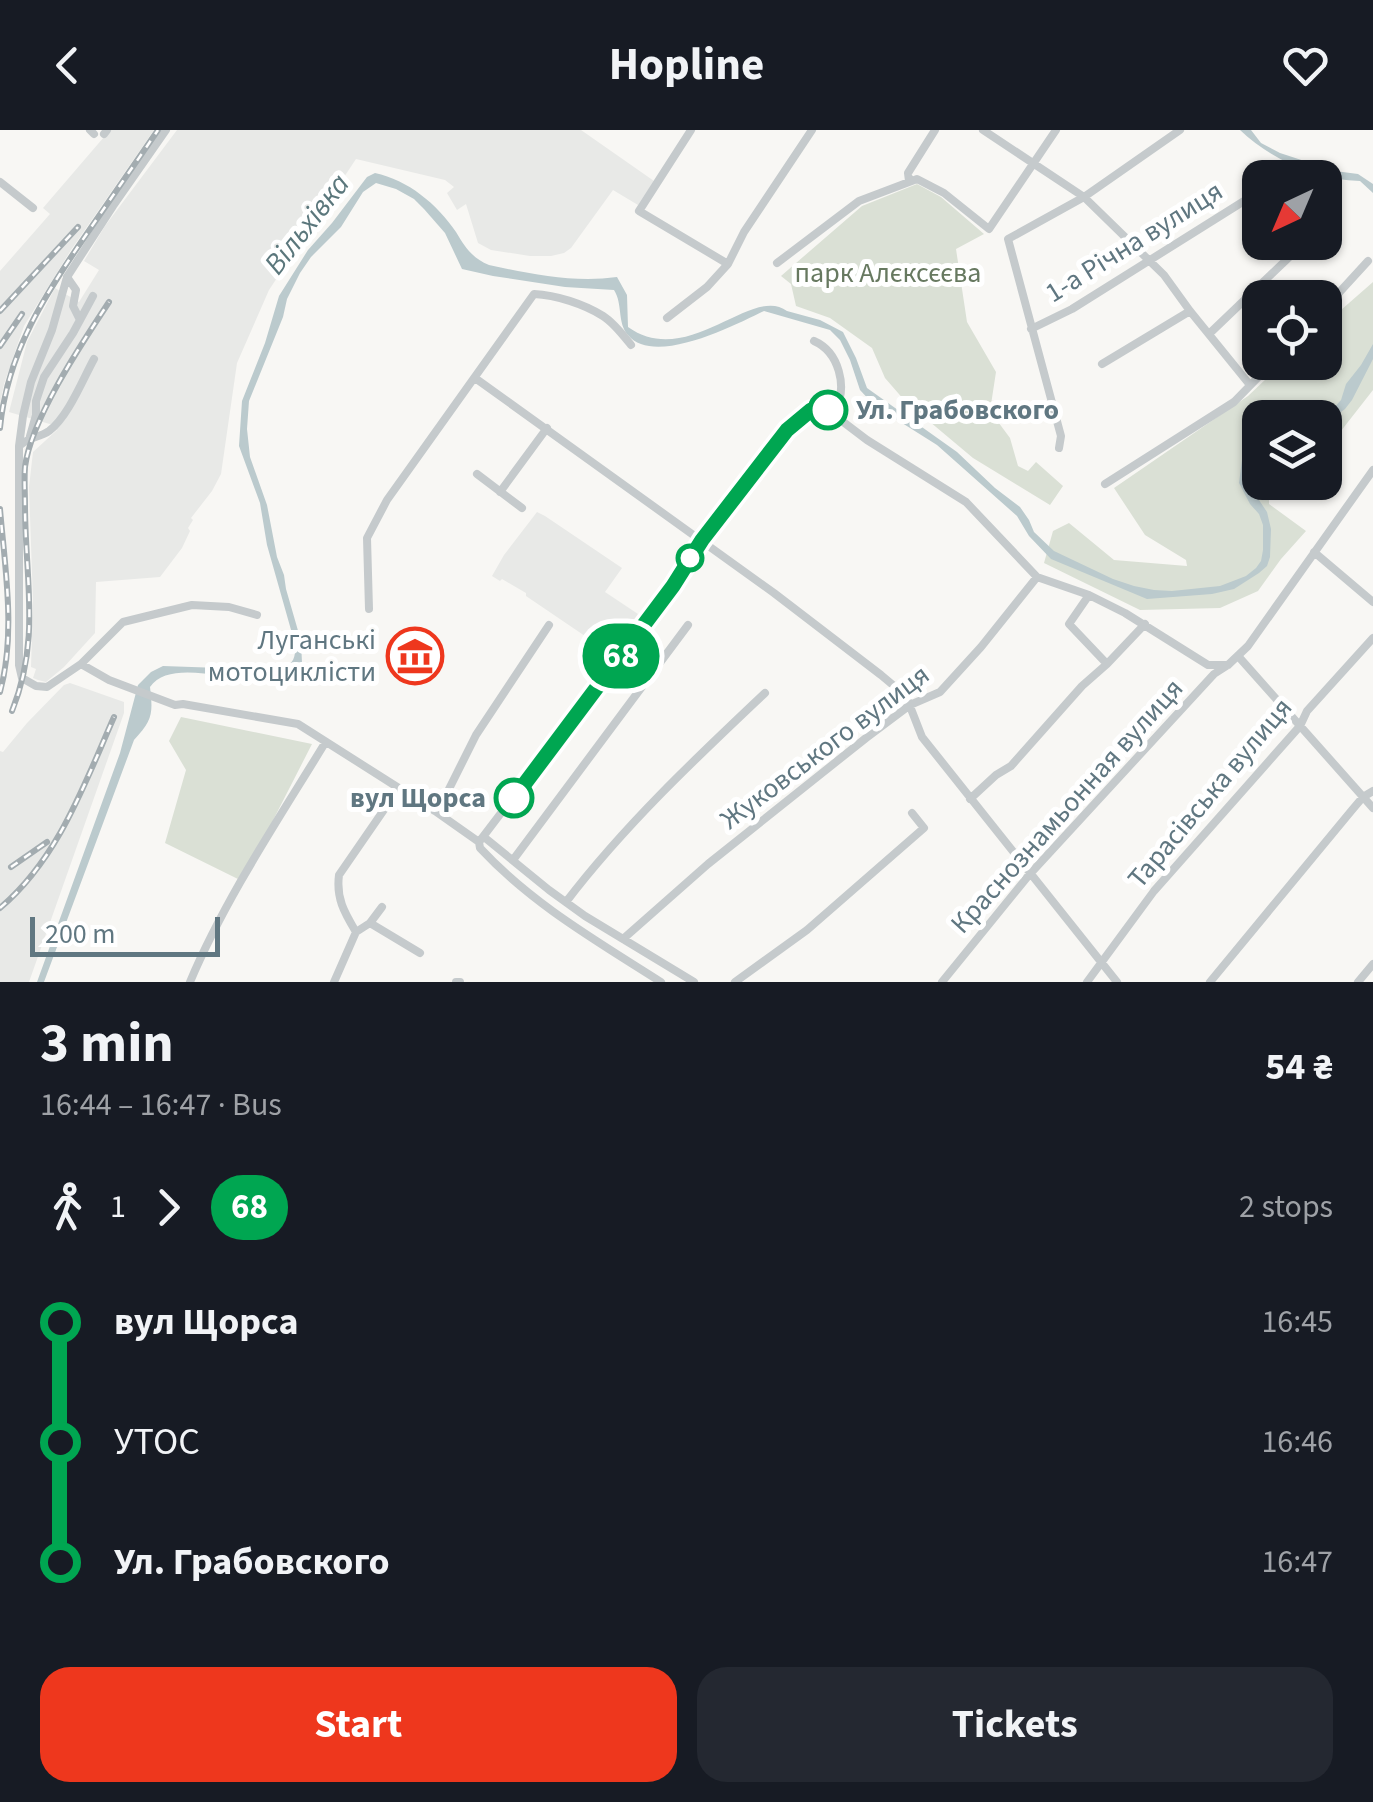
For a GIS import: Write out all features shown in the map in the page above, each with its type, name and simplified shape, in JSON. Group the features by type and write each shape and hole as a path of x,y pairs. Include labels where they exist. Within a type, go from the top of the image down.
{"street":[{"path":"166,130 67,277 31,382 20,446 18,665 22,678 47,687 81,664 123,622 192,605 229,607 256,615"},
{"path":"690,130 639,211 728,264"},
{"path":"667,318 707,288 728,264 744,232 812,130"},
{"path":"910,181 908,173 935,130"},
{"path":"983,130 1084,197 1164,275 1250,385"},
{"path":"777,263 859,201 918,179 944,193 989,229 1056,130"},
{"path":"1059,448 1060,436 1008,239 1084,197 1180,130"},
{"path":"0,182 33,208"},
{"name":"1-а Річна вулиця","path":"1031,329 1072,309 1242,202"},
{"path":"1209,334 1286,260"},
{"path":"1342,289 1368,261"},
{"path":"67,277 76,290 73,306 80,320"},
{"path":"368,609 367,538 396,486 534,294 551,295 602,315 631,345"},
{"path":"20,446 30,436 44,376 92,296"},
{"path":"1102,364 1190,311"},
{"path":"814,341 834,359 840,377 841,399 834,410"},
{"path":"30,436 44,434 55,426 94,359"},
{"path":"475,378 702,540 906,696 922,738 1116,982"},
{"path":"1105,484 1234,402 1255,380"},
{"path":"675,970 664,982 539,902 480,848 482,840 673,586 702,540 800,417 811,410 834,410"},
{"path":"834,410 838,418 867,440 966,502 1037,577 1090,595 1208,665 1228,665"},
{"path":"500,492 546,428"},
{"path":"477,474 522,508"},
{"name":"Краснознамьонная вулиця","path":"942,982 1029,875 1214,674 1238,656 1371,476"},
{"path":"1314,552 1373,602"},
{"name":"Жуковського вулиця","path":"624,939 708,864 866,738 910,705 940,692 1037,577"},
{"path":"1090,595 1070,624 1107,664"},
{"path":"970,799 1012,766 1082,686 1144,624"},
{"path":"435,811 476,735 549,625"},
{"path":"513,860 688,625"},
{"name":"Тарасівська вулиця","path":"1088,982 1154,892 1373,638"},
{"path":"1238,656 1373,808"},
{"path":"81,664 109,680 175,705 298,724 513,860 566,902 694,982"},
{"path":"566,902 593,867 702,752 765,693"},
{"path":"190,982 211,938 325,743"},
{"path":"356,932 339,899 339,875 399,788"},
{"path":"1210,982 1363,798 1373,791"},
{"path":"735,982 807,930 924,828 912,813"},
{"path":"334,982 356,932 370,923 382,906"},
{"path":"370,923 420,953"},
{"path":"1358,982 1373,964"}],"shaded area":[{"path":"110,130 154,130 24,326 0,404 0,271 50,214 43,208"},
{"path":"177,130 581,130 654,181 638,205 613,190 564,253 530,256 491,250 478,243 466,204 457,210 447,193 454,187 445,180 356,159 269,290 237,363 221,474 191,518 182,548 160,577 96,582 95,633 46,682 33,678 36,669 31,667 29,487 33,452 57,430 53,425 9,412 27,342 55,288 79,302 99,270 84,261 105,226"},
{"path":"1240,130 1251,130 1261,143 1301,160 1285,160"},
{"path":"1342,172 1358,174 1373,184 1373,193 1360,181 1344,180"},
{"path":"375,173 387,176 421,195 470,252 489,265 569,278 617,277 627,295 628,327 651,338 695,334 756,308 773,306 820,320 843,332 867,388 957,452 1020,507 1034,532 1054,551 1113,579 1172,591 1220,586 1246,576 1261,561 1263,550 1263,525 1248,500 1259,500 1267,512 1271,529 1267,566 1234,589 1147,599 1051,559 1017,516 937,445 891,416 886,418 860,390 840,340 830,330 764,311 695,340 656,347 640,344 625,330 614,290 565,287 462,269 445,233 414,199 376,183 363,192 341,227 300,273 249,401 250,457 267,505 301,641 302,663 289,674 271,679 181,673 163,676 150,687 148,721 134,740 44,982 37,982 120,753 138,685 163,666 278,670 294,658 295,644 267,545 260,503 239,446 242,401 279,296 308,250 367,177"},
{"path":"1373,344 1373,359 1342,411 1346,384"},
{"path":"537,512 622,568 605,592 638,614 610,653 526,593 492,576"},
{"path":"70,683 124,702 124,713 29,982 0,982 0,751"}],"green space":[{"name":"парк Алєксєєва","path":"917,184 941,197 984,234 956,249 967,322 996,372 990,411 1010,438 1018,466 1028,471 1036,462 1063,486 1050,505 973,458 905,401 885,378 872,348 830,318 796,306 791,284 781,276 862,206"},
{"path":"1373,282 1373,390 1342,430 1342,400 1242,400 1265,380 1342,380 1342,309"},
{"path":"1242,400 1242,500 1269,500 1269,504 1306,531 1258,591 1220,608 1140,610 1044,563 1053,531 1069,523 1114,560 1187,566 1186,560 1145,535 1114,488"},
{"path":"181,717 312,744 242,881 165,843 186,770 169,741"}],"railway":[{"path":"0,428 11,374 31,324 72,255 158,130"},
{"path":"0,311 78,227"},
{"path":"12,711 21,685 29,634 25,481 29,448 59,382 109,302"},
{"path":"0,346 22,314"},
{"path":"0,509 8,624 0,692"},
{"path":"0,908 20,889 54,844 114,717"},
{"path":"11,867 47,842"}],"bus line":[{"name":"68","path":"514,798 787,430 811,410 828,410"}],"place":[{"name":"Ул. Грабовского","path":"828,410"},
{"name":"Луганські мотоциклісти","path":"415,656"},
{"name":"вул Щорса","path":"514,798"}],"water label":[{"name":"Вільхівка","path":"307,224"}]}
